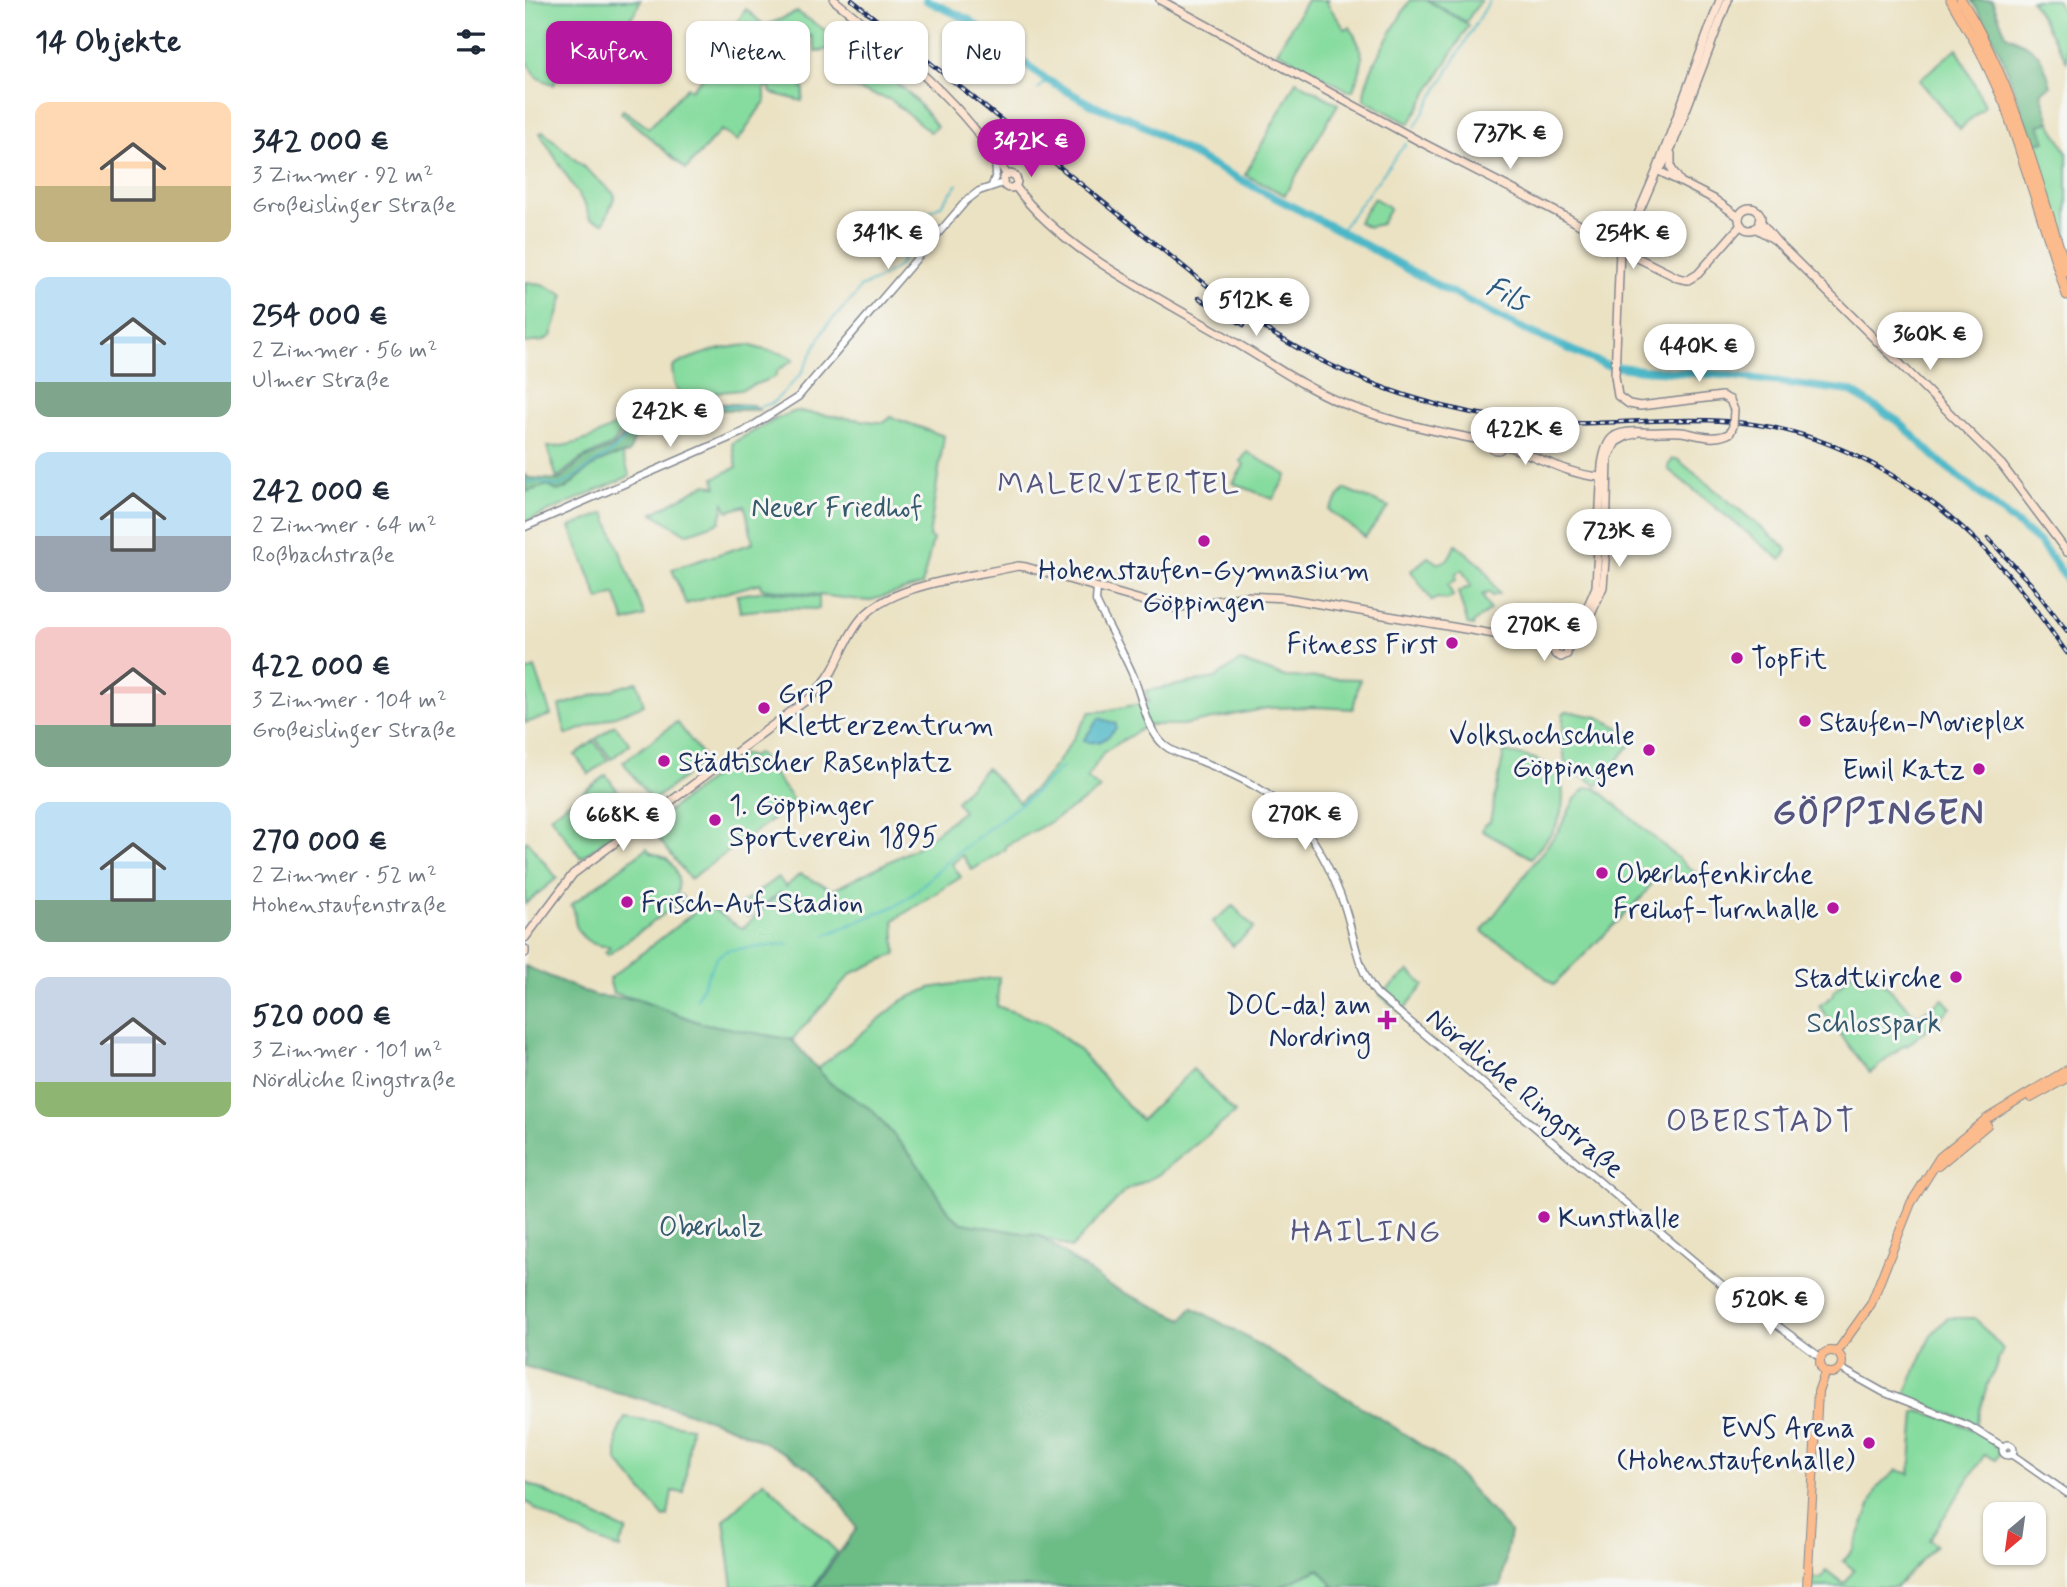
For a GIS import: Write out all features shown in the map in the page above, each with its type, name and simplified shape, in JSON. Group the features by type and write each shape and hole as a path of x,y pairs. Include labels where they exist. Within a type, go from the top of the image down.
{"highway":[{"path":"1951,0 1981,52 2005,104 2067,295"},
{"path":"1961,0 2011,99 2067,272"}],"main road":[{"path":"834,0 930,81 950,101 995,157 1005,178 1015,176 1015,186 1047,223 1090,256 1322,393 1370,412 1492,442 1496,450 1503,445 1527,452 1576,474 1604,478"},
{"path":"1160,0 1678,278 1688,280 1698,274 1740,221 1746,209"},
{"path":"525,939 573,874 808,699 831,674 852,632 869,610 887,599 925,587 1018,566 1174,608 1246,596 1285,598 1540,642 1553,647 1564,643 1590,619 1599,587 1606,547 1604,478 1608,457 1616,442 1641,432 1680,432 1716,438 1730,433 1733,426 1734,410 1731,400 1722,396 1633,406 1618,396 1615,376 1620,249 1630,233 1657,170 1720,0"},
{"path":"1657,170 1662,166 1673,144 1728,0"},
{"path":"1712,23 1711,28 1716,33"},
{"path":"1673,144 1671,168 1684,183"},
{"path":"1657,170 1714,199 1756,210 1760,215 1758,224 1749,229 1714,199"},
{"path":"1758,224 2002,464 2067,552"},
{"path":"1553,647 1555,654 1561,657 1568,652 1564,643"},
{"path":"1837,1352 1871,1304 1911,1203 1940,1157 1986,1119 2067,1070"},
{"path":"1931,1172 1989,1123 2067,1077"},
{"path":"1829,1350 1837,1352 1843,1361 1840,1368 1835,1372 1825,1372 1820,1364 1820,1357 1829,1350"},
{"path":"1807,1587 1817,1407 1820,1382 1825,1372"}],"street":[{"path":"992,186 996,174 995,157"},
{"path":"525,527 743,432 798,397 964,204 979,191 1005,178"},
{"name":"Nördliche Ringstraße","path":"1097,588 1096,601 1133,675 1143,708 1161,741 1171,750 1207,763 1265,791 1298,820 1317,846 1341,898 1368,983 1401,1016 1717,1280 1820,1357"},
{"path":"1840,1368 1882,1392 1969,1426 2004,1447 2011,1446 2011,1454 2067,1493"}],"green space":[{"path":"525,0 640,0 636,11 628,21 546,21 546,82 538,78 525,60"},
{"path":"1307,0 1328,0 1326,2 1345,29 1350,27 1362,58 1353,90 1349,91 1277,51"},
{"path":"1410,0 1426,0 1469,25 1409,124 1364,100 1374,63"},
{"path":"1428,0 1481,0 1466,22"},
{"path":"1971,0 1992,0 2006,35 2037,53 2045,66 2051,86 2041,92 2050,122 2039,125 2045,141 2032,144 1999,52"},
{"path":"2031,0 2056,0 2067,20 2067,61"},
{"path":"746,9 759,21 738,21"},
{"path":"797,12 824,29 824,50 816,52 812,36 810,37 810,21 776,21"},
{"path":"1957,48 1985,106 1960,129 1919,80"},
{"path":"1296,81 1338,104 1285,195 1245,175"},
{"path":"697,84 800,84 804,89 802,101 771,93 769,85 765,86 765,102 737,141 721,130 686,169 621,113 623,110 649,128 687,87 691,90"},
{"path":"837,84 897,84 910,94 937,127 930,132 891,100 852,88 837,87"},
{"path":"2050,122 2067,153 2067,257 2032,144 2044,141 2039,125"},
{"path":"543,131 615,196 604,223 590,219 586,207 540,133"},
{"path":"1374,198 1390,208 1381,224 1369,227 1358,222"},
{"path":"525,282 542,284 564,295 551,336 543,341 525,343"},
{"path":"750,345 784,354 794,360 778,370 775,377 740,390 700,394 684,399 678,392 672,367 710,352"},
{"path":"675,396 685,402 753,405 759,410 708,410 634,440 629,453 597,463 562,490 557,491 548,485 525,492 525,475 529,478 559,480 583,459 612,448 626,434 621,419 615,415"},
{"name":"Neuer Friedhof","path":"796,411 875,422 885,422 891,417 944,436 929,537 933,539 922,585 868,601 761,588 760,583 686,604 672,569 753,543 745,506 728,511 724,503 720,522 686,534 653,513 706,484 717,487 714,478 737,467 732,443"},
{"path":"618,424 623,431 612,445 580,459 557,478 547,447 584,440"},
{"path":"1247,452 1287,475 1273,499 1233,483 1244,465 1241,461"},
{"path":"622,454 630,476 525,522 525,492 548,485 566,489 598,463"},
{"path":"1673,459 1677,459 1785,547 1787,551 1781,560 1669,470 1668,466"},
{"path":"1345,489 1389,507 1365,537 1329,510"},
{"path":"605,513 645,616 625,622 615,594 599,600 570,527"},
{"path":"1456,544 1483,567 1499,594 1492,596 1490,592 1482,595 1490,610 1474,622 1473,626 1468,625 1458,592 1471,586 1462,570 1456,573 1456,580 1448,585 1453,596 1447,600 1437,598 1432,601 1411,571 1428,557 1437,563 1445,561"},
{"path":"766,591 819,597 819,609 776,608 740,612 737,595"},
{"path":"1240,661 1286,677 1360,679 1353,709 1268,708 1182,725 1148,725 1104,752 1087,778 1100,789 1053,820 1005,846 1006,849 972,870 962,855 952,864 961,877 894,920 896,954 852,973 792,1040 701,1023 613,993 609,979 705,904 742,929 781,892 747,917 739,906 778,877 786,887 800,874 833,890 916,848 963,811 956,801 986,768 1019,802 1050,772 1090,712 1149,702 1145,691 1215,678"},
{"path":"535,668 551,715 525,723 525,672"},
{"path":"637,682 644,705 566,735 559,706"},
{"path":"1566,711 1598,717 1634,735 1630,745 1597,786 1565,763 1562,737 1563,714"},
{"name":"Städtischer Rasenplatz","path":"677,722 706,760 652,801 623,762"},
{"path":"615,725 630,744 611,759 596,739"},
{"path":"594,741 608,760 589,774 575,755"},
{"path":"1504,752 1528,757 1550,767 1562,787 1563,804 1555,828 1531,858 1482,831 1484,825 1490,822"},
{"name":"1. Göppinger Sportverein 1895","path":"758,753 795,803 690,879 649,826 743,754 752,757"},
{"path":"606,775 637,817 581,858 550,816"},
{"path":"1586,788 1595,788 1601,792 1700,877 1655,878 1642,897 1554,985 1510,947 1493,940 1482,931 1559,830 1575,799"},
{"path":"527,841 557,878 525,904 525,843"},
{"name":"Frisch-Auf-Stadion","path":"647,848 651,853 671,863 678,882 676,898 681,895 684,899 608,955 605,952 609,946 592,943 579,932 571,905"},
{"path":"1233,906 1254,928 1233,946 1212,922"},
{"name":"Oberholz","path":"525,966 595,996 636,999 701,1023 792,1040 830,1083 872,1110 914,1159 952,1216 962,1223 1040,1236 1109,1286 1183,1319 1192,1307 1388,1423 1448,1463 1510,1532 1501,1586 1334,1587 1319,1569 1280,1587 815,1587 857,1528 819,1476 786,1454 715,1421 525,1366"},
{"path":"1409,971 1424,985 1401,1013 1380,995"},
{"name":"Schlosspark","path":"1852,972 1863,983 1873,972 1917,1017 1943,999 1951,1008 1870,1073 1819,1006 1834,995 1833,992"},
{"path":"999,977 997,1006 1046,1024 1079,1050 1141,1120 1193,1069 1235,1113 1158,1175 1125,1191 1071,1248 1040,1236 962,1223 952,1216 914,1159 872,1110 830,1083 817,1069 903,1000 930,988"},
{"path":"1947,1318 1975,1318 2003,1349 1985,1392 1976,1424 1907,1398 1906,1392 1931,1335"},
{"path":"1918,1411 1951,1420 1984,1436 2000,1451 1996,1460 1985,1454 1929,1540 1936,1545 1896,1587 1811,1587 1812,1578 1822,1578 1826,1570 1844,1584 1854,1570 1843,1561 1853,1550 1877,1488 1897,1470 1910,1474 1915,1413"},
{"path":"625,1417 691,1427 684,1493 672,1491 668,1516 664,1517 617,1461 617,1435"},
{"path":"764,1481 837,1552 813,1587 733,1587 724,1520"},
{"path":"525,1482 627,1531 620,1549 571,1528 536,1509 525,1501"},
{"path":"1320,1569 1334,1587 1280,1587"}],"water":[{"path":"1099,718 1116,724 1116,728 1102,740 1083,741"}],"waterway":[{"name":"Fils","path":"926,0 969,20 1047,80 1092,105 1132,119 1202,160 1340,231 1429,281 1519,327 1605,365 1724,375 1850,391 1899,422 1938,460 2040,543 2067,579"},
{"path":"1415,127 1490,0"},
{"path":"1038,89 1047,80"},
{"path":"1340,231 1406,143"},
{"path":"525,482 537,481 557,486 567,482 613,451 660,409 678,405 759,407 773,403 801,374 826,326 855,296 860,287 899,266 927,213 941,205 958,184"},
{"path":"826,935 897,905 913,894 952,857 1031,796 1063,766"},
{"path":"696,1000 716,958 727,950 789,944"}],"railway":[{"path":"852,0 1240,312 1280,338 1363,380 1453,409 1546,422 1668,420 1742,423 1792,432 1848,452 1901,481 1972,536 2002,568 2067,653"},
{"path":"1199,298 1244,325"},
{"path":"1988,538 2031,584 2067,631"}],"place":[{"name":"Hohenstaufen-Gymnasium Göppingen","path":"1204,541"},
{"name":"Fitness First","path":"1452,643"},
{"name":"TopFit","path":"1737,658"},
{"name":"GriP Kletterzentrum","path":"764,708"},
{"name":"Staufen-Movieplex","path":"1805,721"},
{"name":"Volkshochschule Göppingen","path":"1649,750"},
{"name":"Städtischer Rasenplatz","path":"664,761"},
{"name":"Emil Katz","path":"1979,769"},
{"name":"1. Göppinger Sportverein 1895","path":"715,820"},
{"name":"Oberhofenkirche","path":"1602,873"},
{"name":"Frisch-Auf-Stadion","path":"627,902"},
{"name":"Freihof-Turnhalle","path":"1833,908"},
{"name":"Stadtkirche","path":"1956,977"},
{"name":"DOC-da! am Nordring","path":"1387,1020"},
{"name":"Kunsthalle","path":"1544,1217"},
{"name":"EWS Arena (Hohenstaufenhalle)","path":"1869,1443"}],"district":[{"name":"MALERVIERTEL","path":"1119,483"},
{"name":"GÖPPINGEN","path":"1879,812"},
{"name":"OBERSTADT","path":"1761,1120"},
{"name":"HAILING","path":"1366,1230"}]}
